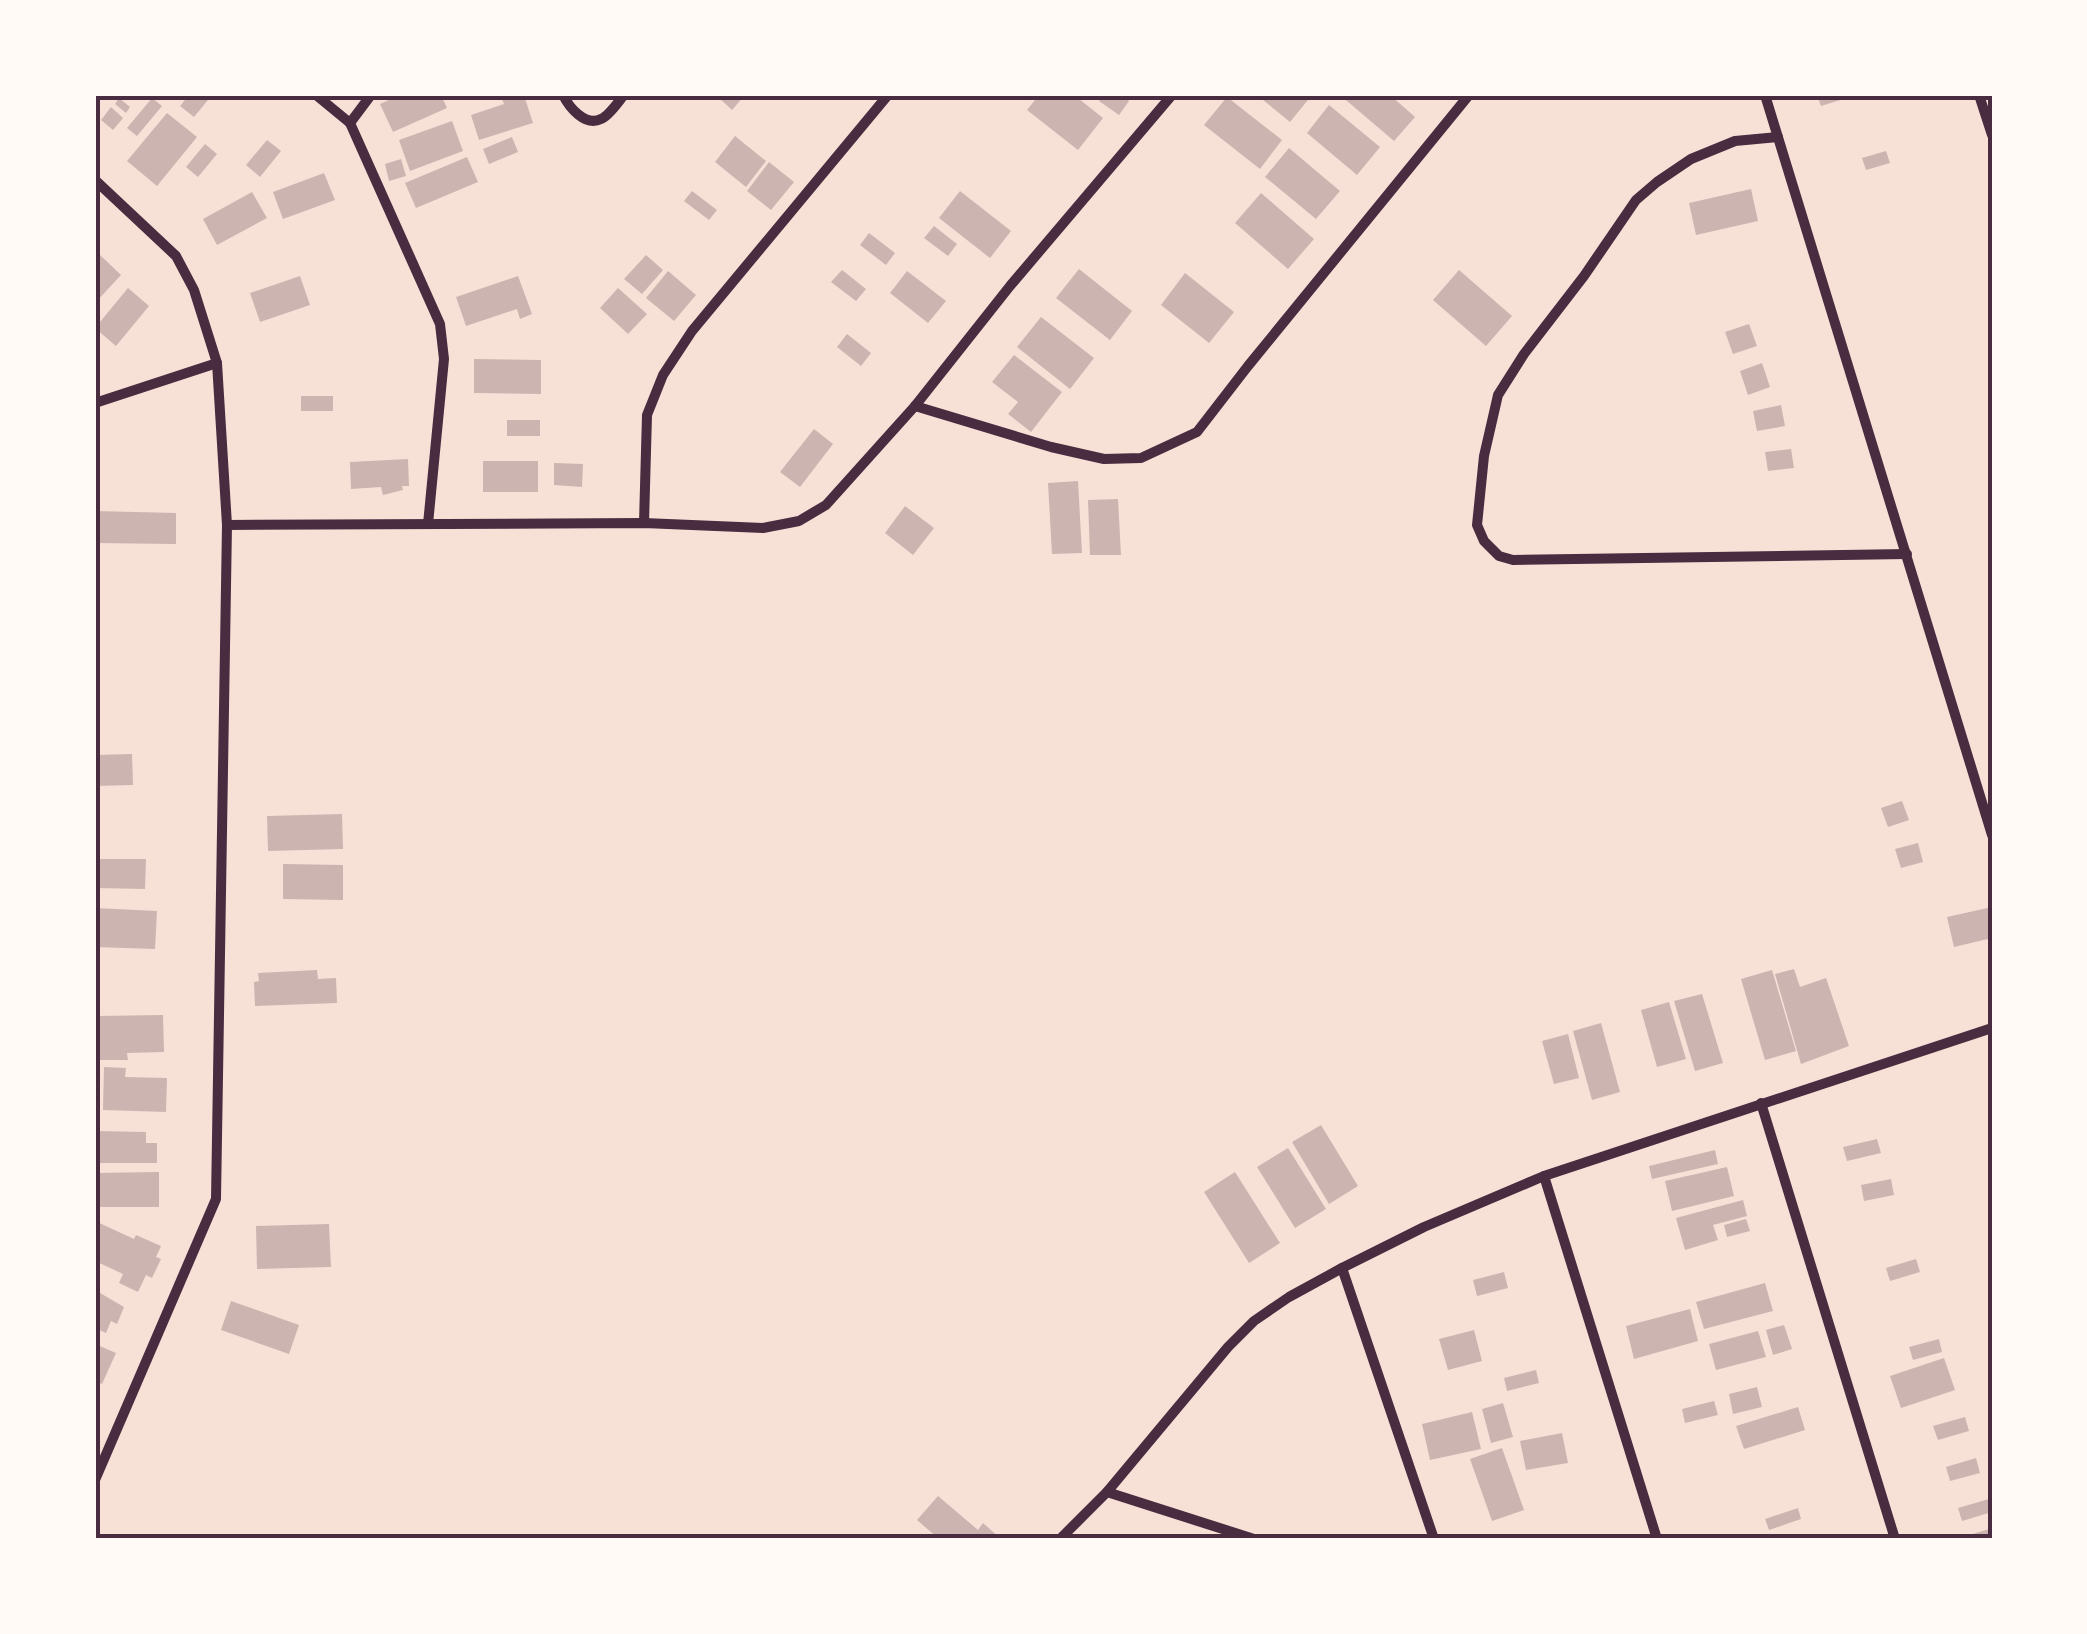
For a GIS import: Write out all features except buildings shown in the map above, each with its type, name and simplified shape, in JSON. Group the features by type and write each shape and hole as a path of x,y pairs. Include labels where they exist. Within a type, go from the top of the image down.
{"street":[{"path":"316,95 350,123 440,324 444,359 428,524"},
{"path":"350,123 371,95"},
{"path":"563,95 580,117 597,121 624,95"},
{"path":"644,523 647,416 663,375 692,330 888,95"},
{"path":"227,525 644,523 764,528 800,521 826,505 916,406 1010,286 1172,95"},
{"path":"916,406 1051,448 1104,459 1141,458 1197,432 1468,95"},
{"path":"1765,95 1988,809 1992,836"},
{"path":"1979,95 1992,135"},
{"path":"1778,136 1734,141 1691,159 1636,200 1498,395 1484,456 1477,525 1484,541 1499,556 1513,560 1907,554"},
{"path":"95,180 176,256 194,290 217,363 227,525 216,1198 95,1480"},
{"path":"95,403 217,363"},
{"path":"1060,1539 1107,1492 1228,1347 1254,1321 1289,1297 1424,1227 1544,1176 1992,1028"},
{"path":"1761,1103 1895,1539"},
{"path":"1544,1176 1657,1539"},
{"path":"1342,1268 1434,1539"},
{"path":"1107,1492 1254,1539"}]}
